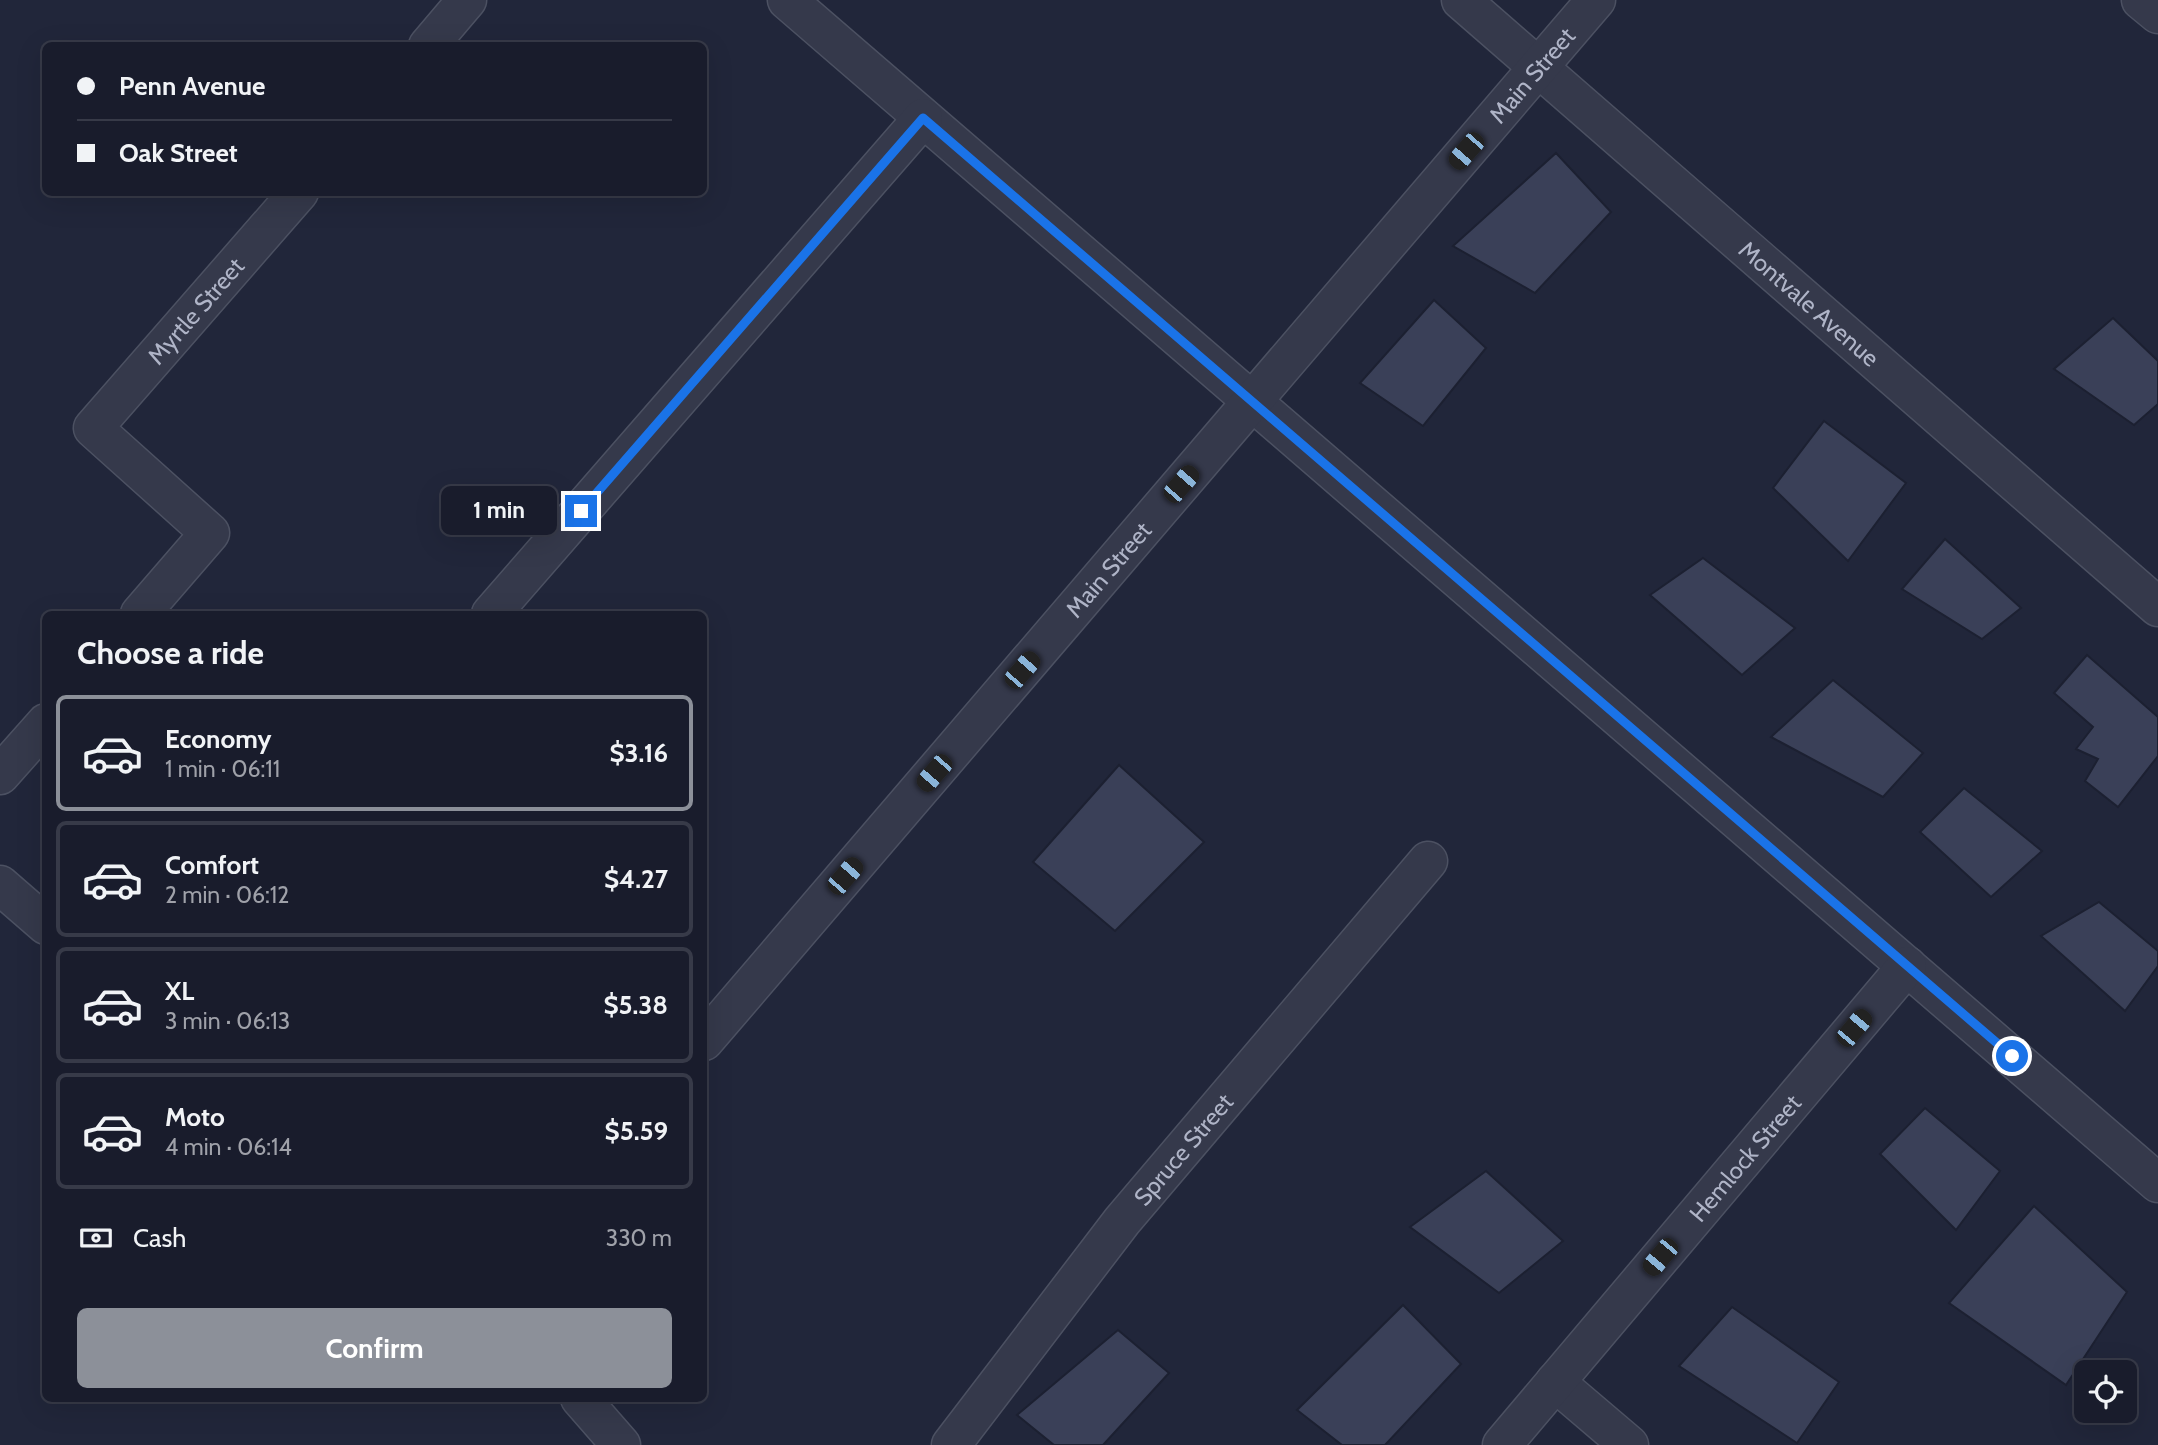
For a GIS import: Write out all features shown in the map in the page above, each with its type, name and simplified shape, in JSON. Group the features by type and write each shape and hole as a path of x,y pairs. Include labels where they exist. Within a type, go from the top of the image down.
{"street":[{"path":"431,42 467,0"},
{"path":"787,0 2158,1183"},
{"name":"Montvale Avenue","path":"1461,0 2158,607"},
{"name":"Main Street","path":"707,1037 1596,0"},
{"path":"2141,0 2158,14"},
{"path":"494,611 923,118"},
{"name":"Myrtle Street","path":"143,611 210,533 93,428 296,196"},
{"path":"0,775 42,728"},
{"name":"Spruce Street","path":"951,1445 1122,1221 1428,861"},
{"path":"0,885 42,922"},
{"name":"Hemlock Street","path":"1502,1445 1907,966"},
{"path":"1555,1382 1629,1445"},
{"path":"583,1402 621,1445"}],"building":[{"path":"1556,153 1611,212 1535,293 1453,246"},
{"path":"1434,300 1486,348 1423,426 1360,383"},
{"path":"2113,318 2158,361 2158,404 2134,425 2054,369"},
{"path":"1824,421 1906,483 1848,561 1773,488"},
{"path":"1945,539 2021,608 1982,639 1902,589"},
{"path":"1703,558 1795,628 1742,675 1650,595"},
{"path":"2087,655 2158,717 2158,756 2118,807 2085,781 2098,759 2076,749 2093,727 2054,693"},
{"path":"1833,680 1923,753 1883,797 1771,737"},
{"path":"1119,765 1204,842 1115,931 1033,862"},
{"path":"1964,788 2042,851 1991,897 1920,832"},
{"path":"2099,902 2158,951 2158,966 2125,1011 2041,936"},
{"path":"1925,1108 2000,1171 1956,1230 1880,1154"},
{"path":"1486,1171 1563,1241 1499,1293 1410,1227"},
{"path":"2034,1206 2127,1292 2082,1360 2074,1360 2074,1373 2066,1385 1949,1303"},
{"path":"1403,1305 1461,1364 1385,1445 1342,1445 1297,1410"},
{"path":"1732,1307 1839,1382 1797,1443 1679,1366"},
{"path":"1118,1330 1169,1373 1103,1445 1054,1445 1017,1415"}],"route":[{"path":"581,511 923,118 2012,1056"}]}
